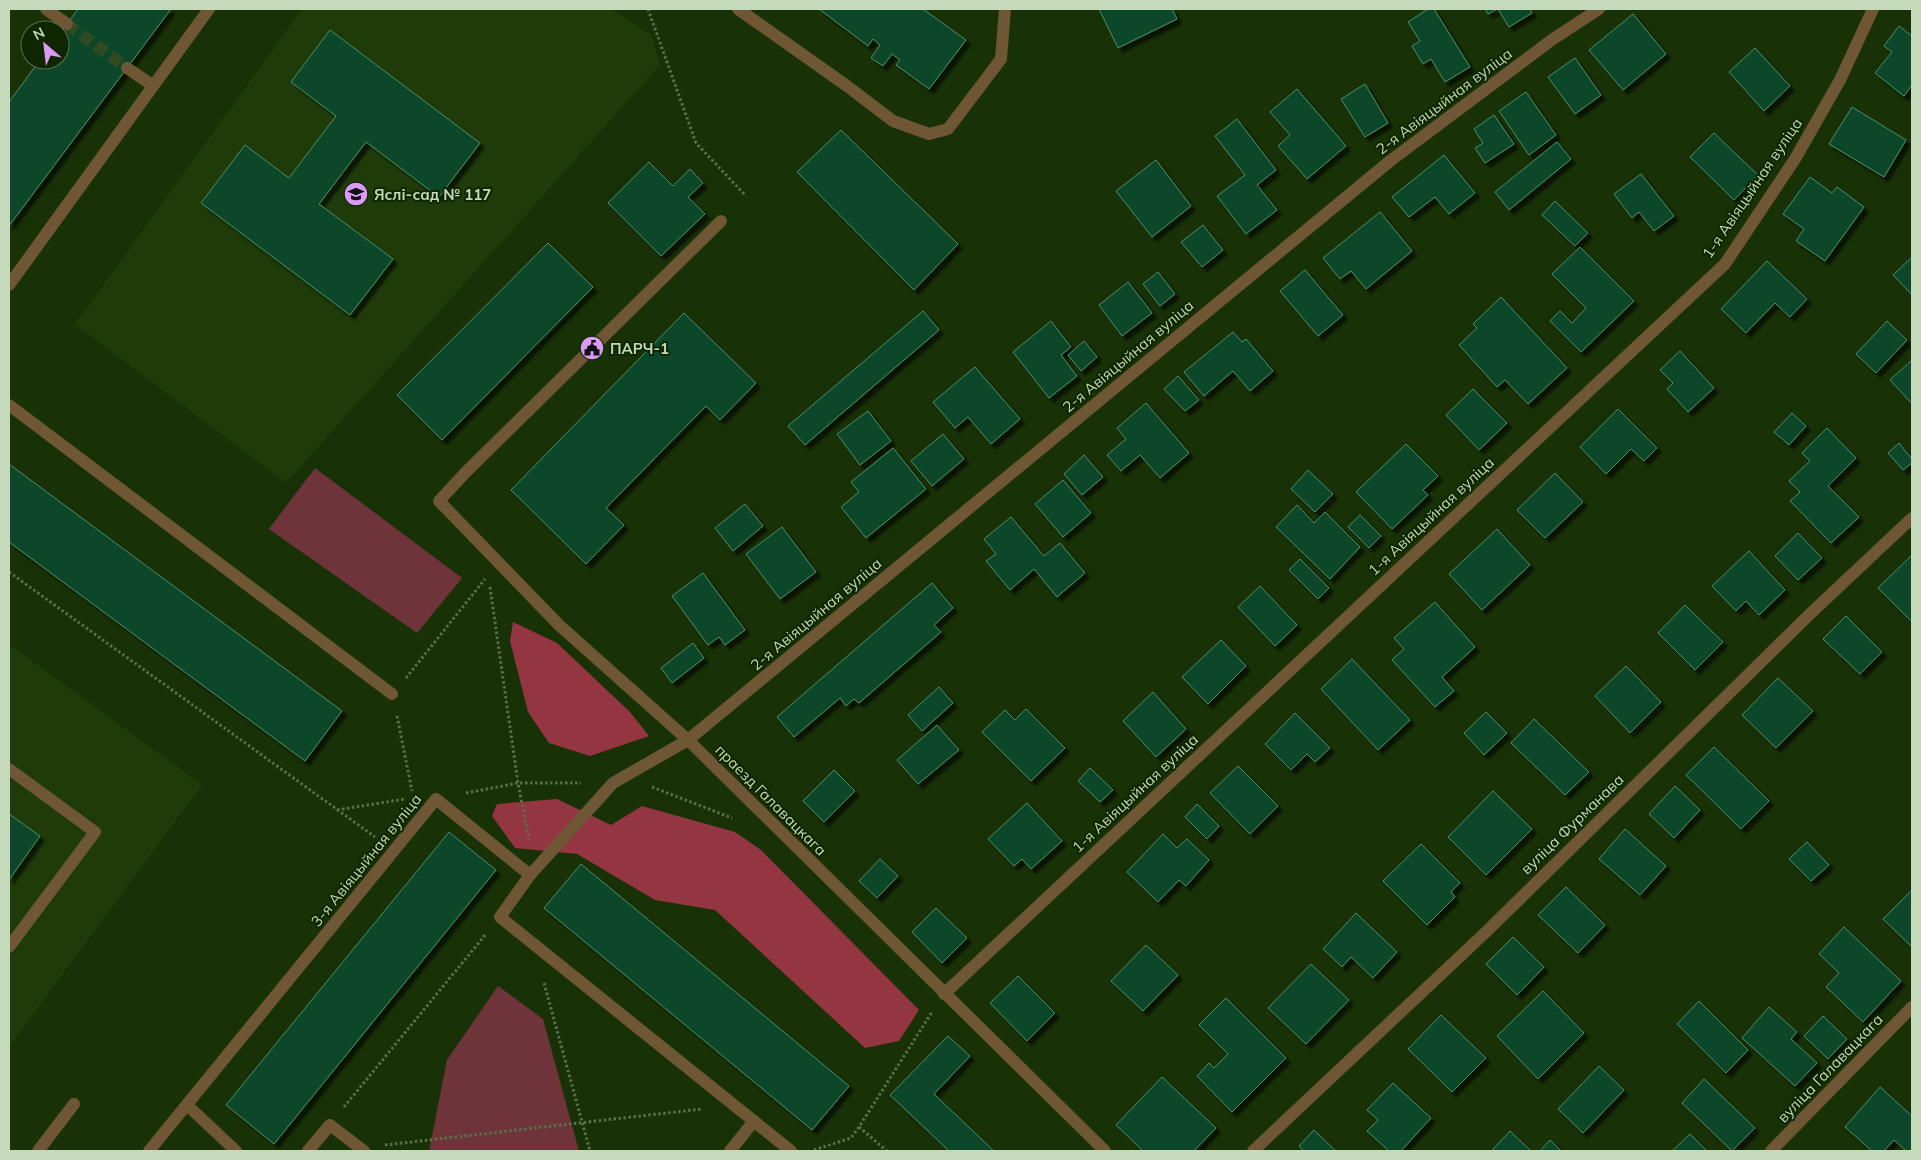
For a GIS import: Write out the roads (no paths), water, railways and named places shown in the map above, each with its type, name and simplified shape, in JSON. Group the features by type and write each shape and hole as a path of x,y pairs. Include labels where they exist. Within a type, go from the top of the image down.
{"street":[{"path":"46,9 61,20"},
{"path":"9,285 152,85 209,9"},
{"path":"738,9 893,121 929,134 948,129 1001,59 1005,9"},
{"name":"2-я Авіяцыйная вуліца","path":"688,740 1390,161 1553,39 1599,9"},
{"name":"1-я Авіяцыйная вуліца","path":"944,994 1724,264 1795,159 1840,80 1873,9"},
{"path":"127,68 152,85"},
{"name":"праезд Галавацкага","path":"722,221 465,473 439,501 559,625 688,740 1105,1151"},
{"path":"9,405 392,694"},
{"name":"вуліца Фурманава","path":"1253,1151 1486,932 1811,613 1912,518"},
{"path":"688,740 613,783 532,873 500,917 791,1151"},
{"path":"9,769 95,832 9,947"},
{"name":"3-я Авіяцыйная вуліца","path":"149,1151 436,799 532,873"},
{"name":"вуліца Галавацкага","path":"1772,1151 1912,1007"},
{"path":"38,1151 74,1104"},
{"path":"187,1105 236,1151"},
{"path":"730,1151 754,1121"},
{"path":"308,1151 330,1125 362,1150"}],"tunnel":[{"path":"70,26 127,68"}],"place":[{"name":"Яслі-сад № 117","path":"356,194"},
{"name":"ПАРЧ-1","path":"592,348"}]}
